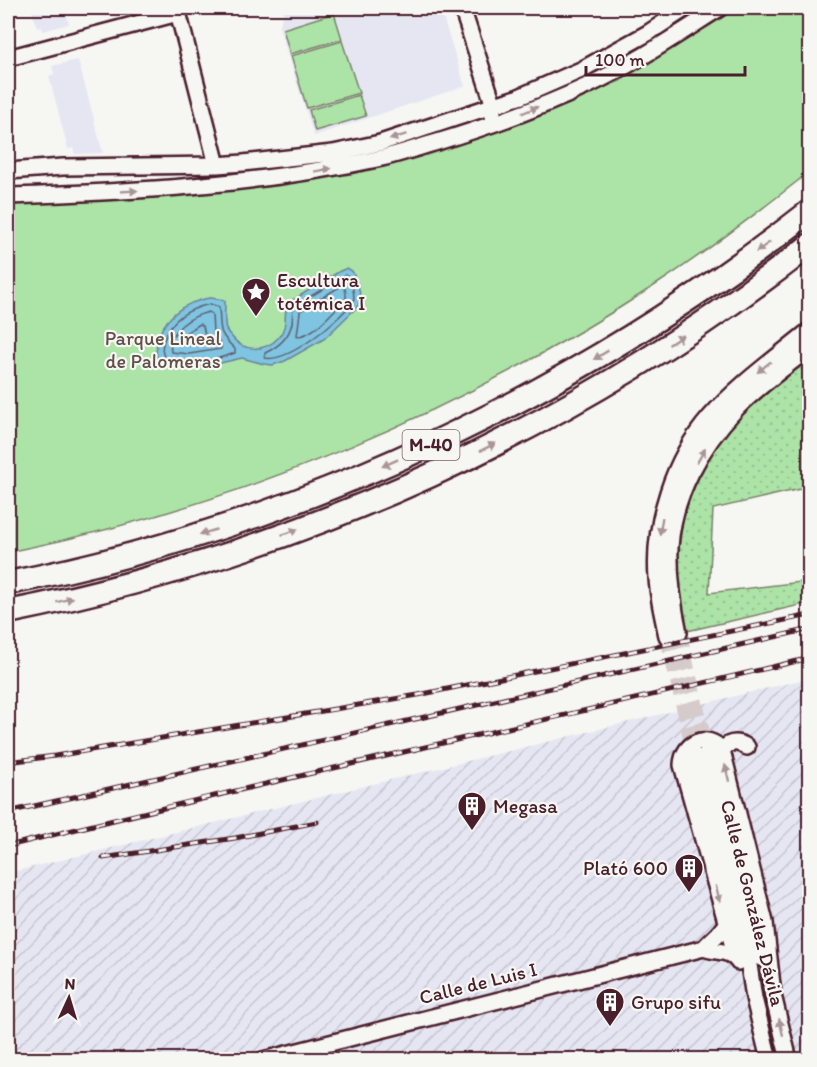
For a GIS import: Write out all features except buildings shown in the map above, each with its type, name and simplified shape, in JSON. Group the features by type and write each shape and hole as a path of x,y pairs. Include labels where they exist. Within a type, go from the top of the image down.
{"highway":[{"name":"M-40","path":"8,583 108,561 223,527 364,474 444,439 580,367 637,333 765,246 810,211"},
{"name":"M-40","path":"8,612 54,603 134,582 229,553 378,498 453,464 539,421 660,350 733,302 810,245"}],"street":[{"path":"385,157 492,117 494,106 462,8"},
{"path":"8,171 63,166 217,165 283,160 380,143 519,97 580,70 648,33 686,8"},
{"path":"8,196 174,188 291,175 385,157 469,133 525,113 589,85 656,48 720,8"},
{"path":"8,58 178,10 217,165"},
{"path":"95,192 78,189 76,183 80,175 119,171 136,166"},
{"path":"8,191 50,185 52,177 50,171 26,169"},
{"path":"810,330 733,392 709,417 694,437 676,471 664,506 657,553 657,578 673,635 670,546 677,509 688,478 702,452 737,408 810,347"},
{"name":"Calle de González Dávila","path":"736,957 682,765 685,751 700,741 714,743 708,753 754,998 769,1059"},
{"path":"708,753 735,743 747,747"},
{"name":"Calle de González Dávila","path":"708,753 765,922 773,994 789,1059"},
{"path":"704,948 710,940 717,937 726,922"},
{"name":"Calle de Luis I","path":"263,1059 704,948 712,952 729,953 736,957"},
{"path":"736,957 754,998"}],"shaded area":[{"path":"31,8 65,8 69,24 43,31 42,27 37,28"},
{"path":"285,8 440,8 465,86 314,136 279,27"},
{"path":"78,60 103,153 75,154 73,148 68,149 49,76 54,74 52,66"},
{"path":"809,678 809,1059 8,1059 8,873"}],"green space":[{"name":"Parque Lineal de Palomeras","path":"731,8 809,8 809,172 736,228 660,282 585,329 508,372 428,412 264,481 179,509 94,533 8,552 8,204 248,188 388,165 468,140 620,81"},
{"path":"334,13 342,39 290,54 283,29"},
{"path":"342,41 359,93 307,108 291,56"},
{"path":"359,95 366,116 315,131 309,110"},
{"path":"809,358 809,487 713,509 709,593 809,581 809,603 687,631 679,590 678,555 685,513 700,474 722,437 736,421 762,396"}],"water":[{"path":"347,268 352,271 359,288 358,306 324,339 285,361 273,365 242,358 189,368 163,364 157,359 156,348 162,329 174,314 191,303 208,298 225,301 226,329 229,333 237,342 248,348 261,348 273,343 282,333 288,303"}],"tunnel":[{"path":"679,633 707,752"},
{"path":"667,636 695,756"}],"railway":[{"path":"8,762 418,695 810,615"},
{"path":"8,812 810,629"},
{"path":"8,846 208,797 810,658"},
{"path":"103,858 235,838 317,822"}],"place":[{"name":"Escultura totémica I","path":"256,318"},
{"name":"Megasa","path":"472,832"},
{"name":"Plató 600","path":"689,894"},
{"name":"Grupo sifu","path":"610,1028"}]}
